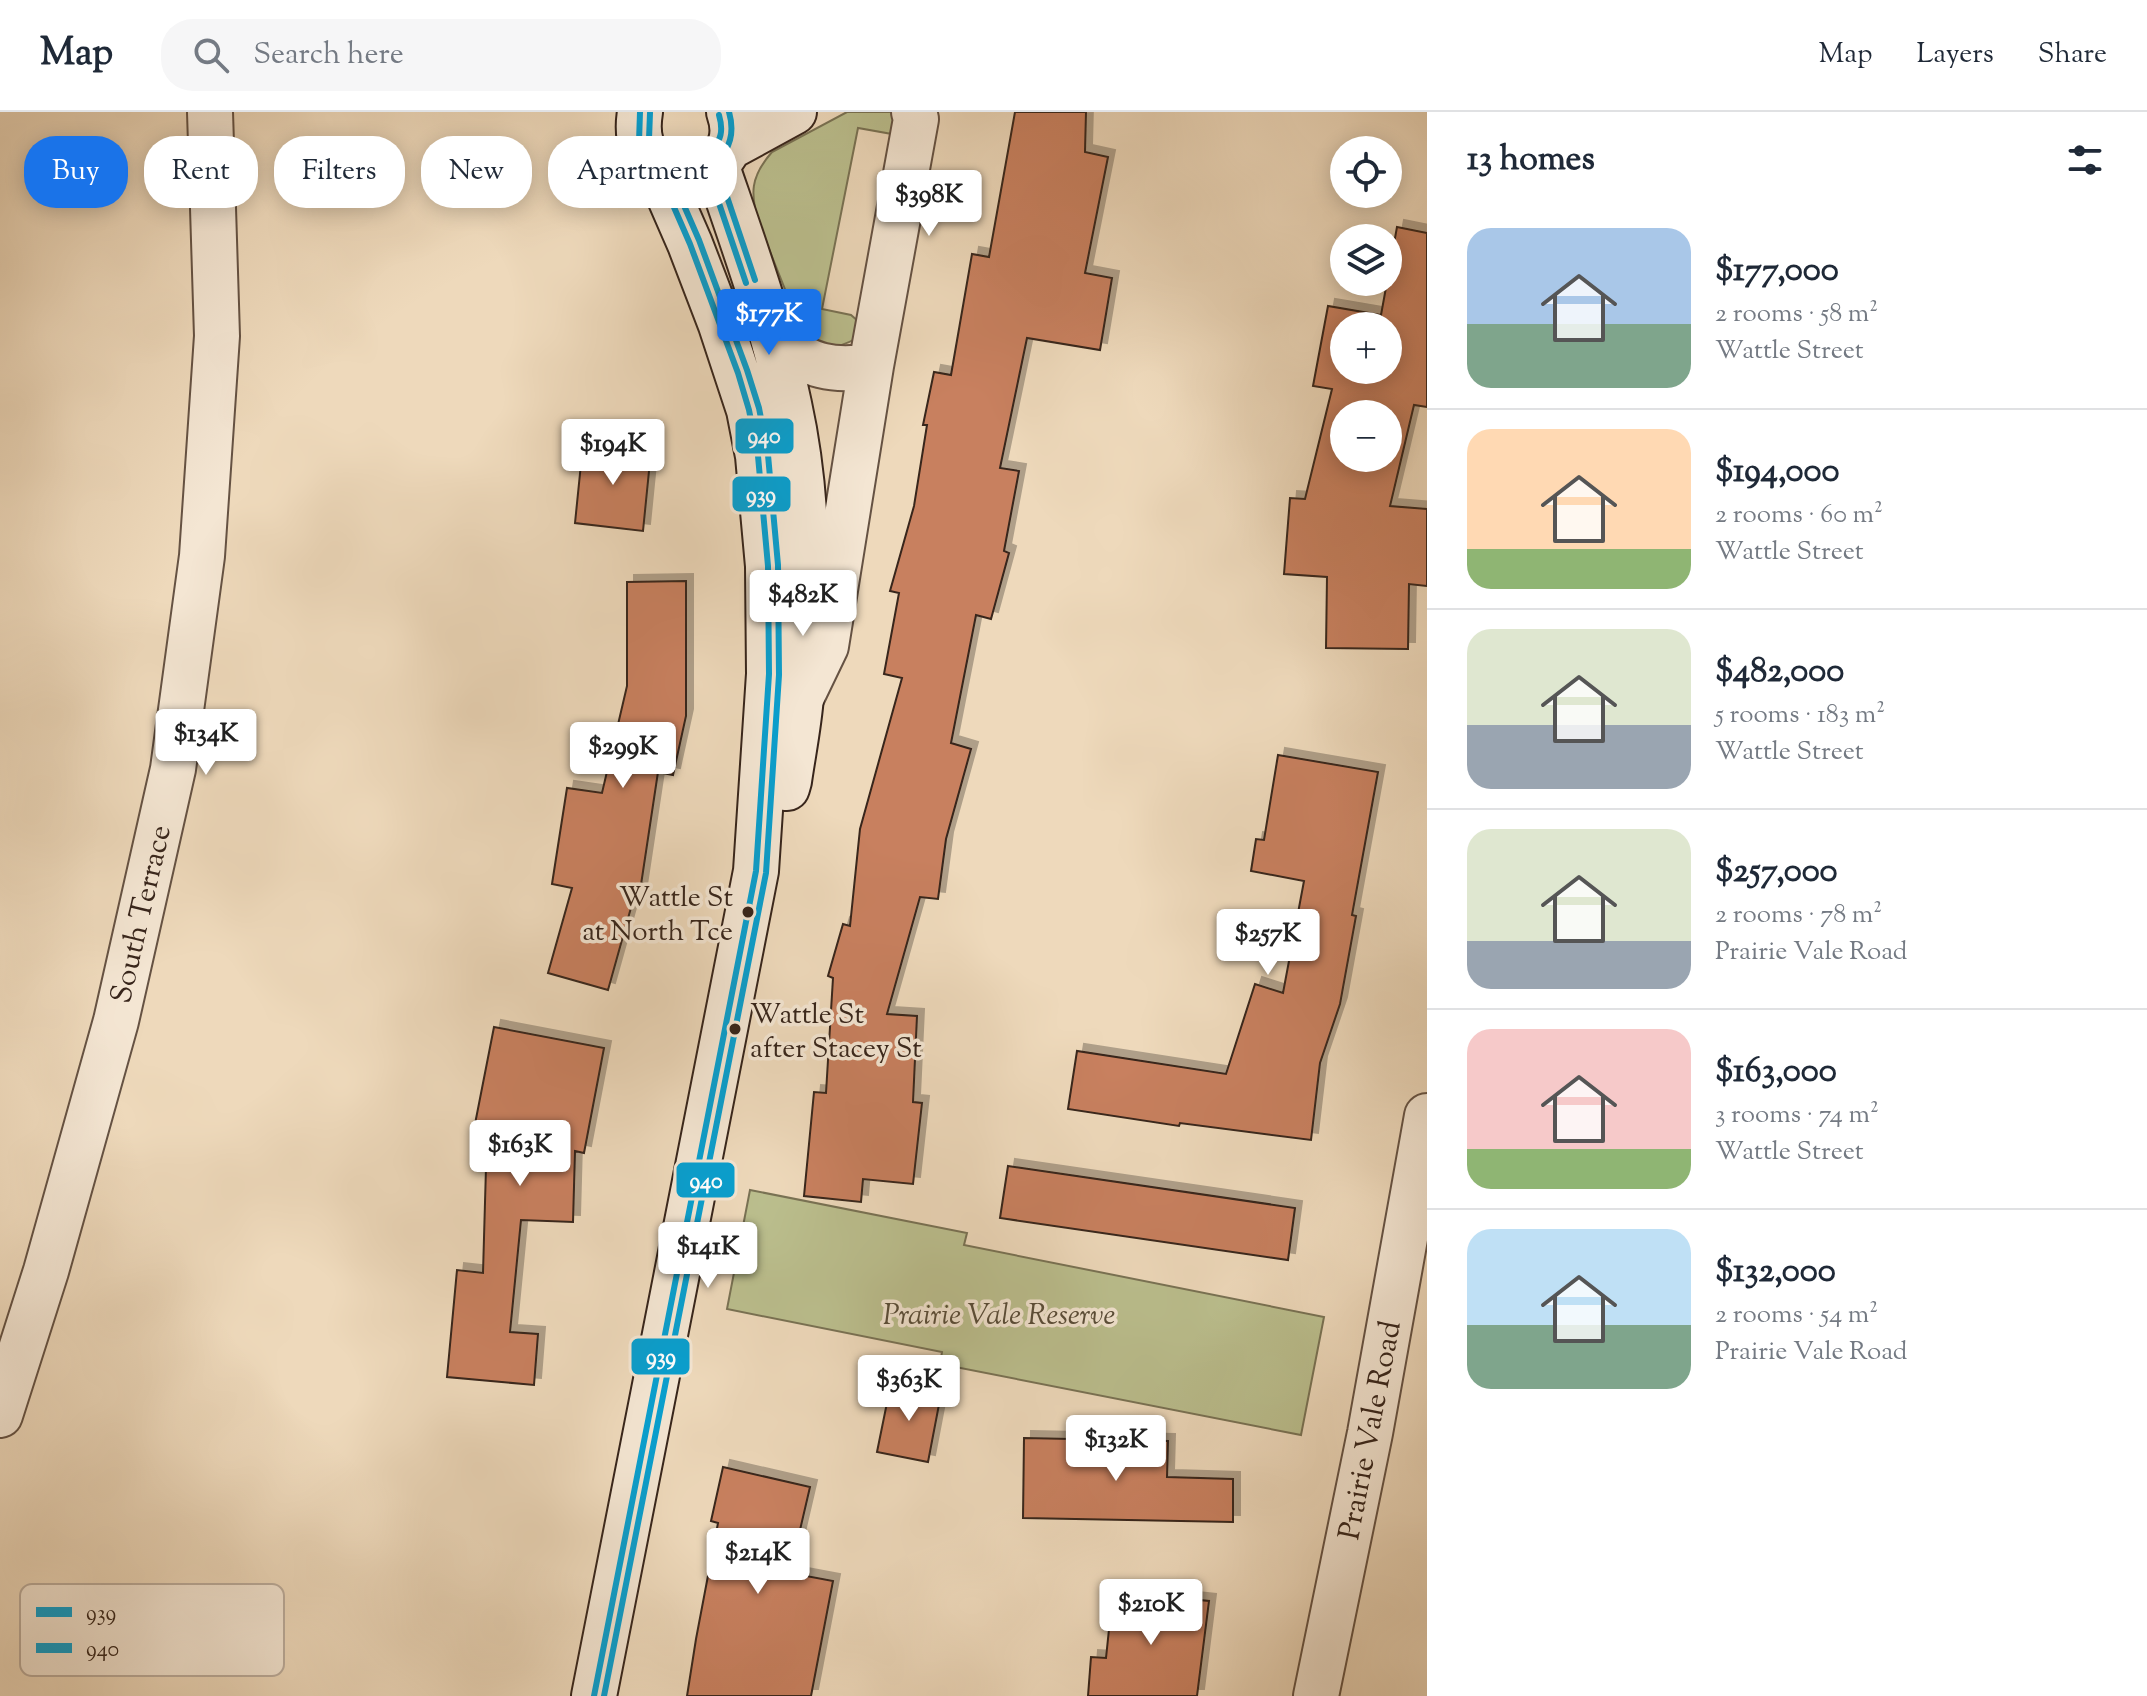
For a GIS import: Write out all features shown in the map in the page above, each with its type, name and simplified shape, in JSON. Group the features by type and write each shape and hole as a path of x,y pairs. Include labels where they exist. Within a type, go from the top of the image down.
{"street":[{"name":"South Terrace","path":"0,1415 46,1271 116,1021 173,769 202,556 217,336 210,112"},
{"path":"639,136 640,112"},
{"path":"737,136 794,112"},
{"path":"801,698 826,646 871,366 914,133 914,112"},
{"path":"737,200 749,259 789,405 804,506 807,568 801,698 789,781 756,871"},
{"path":"594,1696 756,871 769,659 768,566 758,456 749,410 738,373 674,208"},
{"path":"775,345 813,364 848,369 871,366"},
{"name":"Prairie Vale Road","path":"1316,1696 1370,1433 1427,1116"}],"green space":[{"path":"847,112 895,112 892,134 858,128 822,309 851,315 859,322 857,338 840,345 823,347 810,341 802,332 759,224 753,195 759,170 772,152"},
{"name":"Prairie Vale Reserve","path":"750,1190 967,1233 964,1245 1324,1317 1301,1435 940,1364 942,1352 727,1309"}],"building":[{"path":"1015,112 1086,112 1085,152 1108,157 1085,273 1112,278 1100,350 1027,338 1000,468 1019,471 1004,551 1009,553 991,619 976,615 951,743 971,749 946,839 938,899 920,897 887,1014 917,1016 913,1102 922,1103 913,1184 863,1179 861,1202 804,1196 814,1092 826,1093 833,978 828,976 843,924 850,926 860,829 902,678 884,674 899,593 890,591 914,506 927,425 923,425 934,372 951,375 972,254 989,257"},
{"path":"1402,228 1427,233 1427,407 1414,405 1402,456 1402,400 1330,400 1330,472 1398,472 1390,506 1427,509 1427,586 1409,584 1408,649 1326,648 1327,577 1284,574 1290,498 1305,499 1332,389 1313,386 1328,306 1363,312 1330,312 1330,384 1402,384 1402,312 1382,312 1384,296 1402,296"},
{"path":"583,444 651,451 643,531 575,523"},
{"path":"686,581 686,716 673,775 658,772 639,898 634,897 608,990 548,973 572,888 552,884 567,788 602,793 627,686 627,582"},
{"path":"1278,755 1378,772 1352,915 1356,916 1340,1004 1320,1063 1311,1140 1180,1123 1179,1126 1068,1109 1077,1051 1226,1074 1255,984 1283,993 1304,881 1251,871 1256,839 1264,840"},
{"path":"494,1027 604,1048 584,1153 575,1151 573,1222 521,1220 510,1332 538,1334 534,1385 447,1377 457,1270 483,1273 487,1132 474,1129"},
{"path":"1008,1166 1295,1208 1288,1260 1000,1218"},
{"path":"891,1383 941,1394 928,1462 877,1452"},
{"path":"1024,1438 1168,1441 1167,1477 1233,1479 1233,1522 1023,1518"},
{"path":"723,1467 810,1487 790,1573 833,1581 811,1696 687,1696 718,1523 711,1521"},
{"path":"1113,1591 1209,1601 1197,1696 1088,1696 1091,1657 1106,1658"}],"transit line":[{"name":"939","path":"594,1696 756,871 769,674 768,566 758,456 749,410 690,244 656,166 639,142 640,112"},
{"name":"939","path":"729,112 730,140 716,164 755,280"},
{"name":"940","path":"604,1696 766,873 779,675 778,565 768,455 759,408 699,240 665,162 649,139 650,113"},
{"name":"940","path":"719,115 720,138 706,165 746,283"}],"place":[{"name":"Wattle St at North Tce","path":"748,912"},
{"name":"Wattle St after Stacey St","path":"735,1029"}]}
